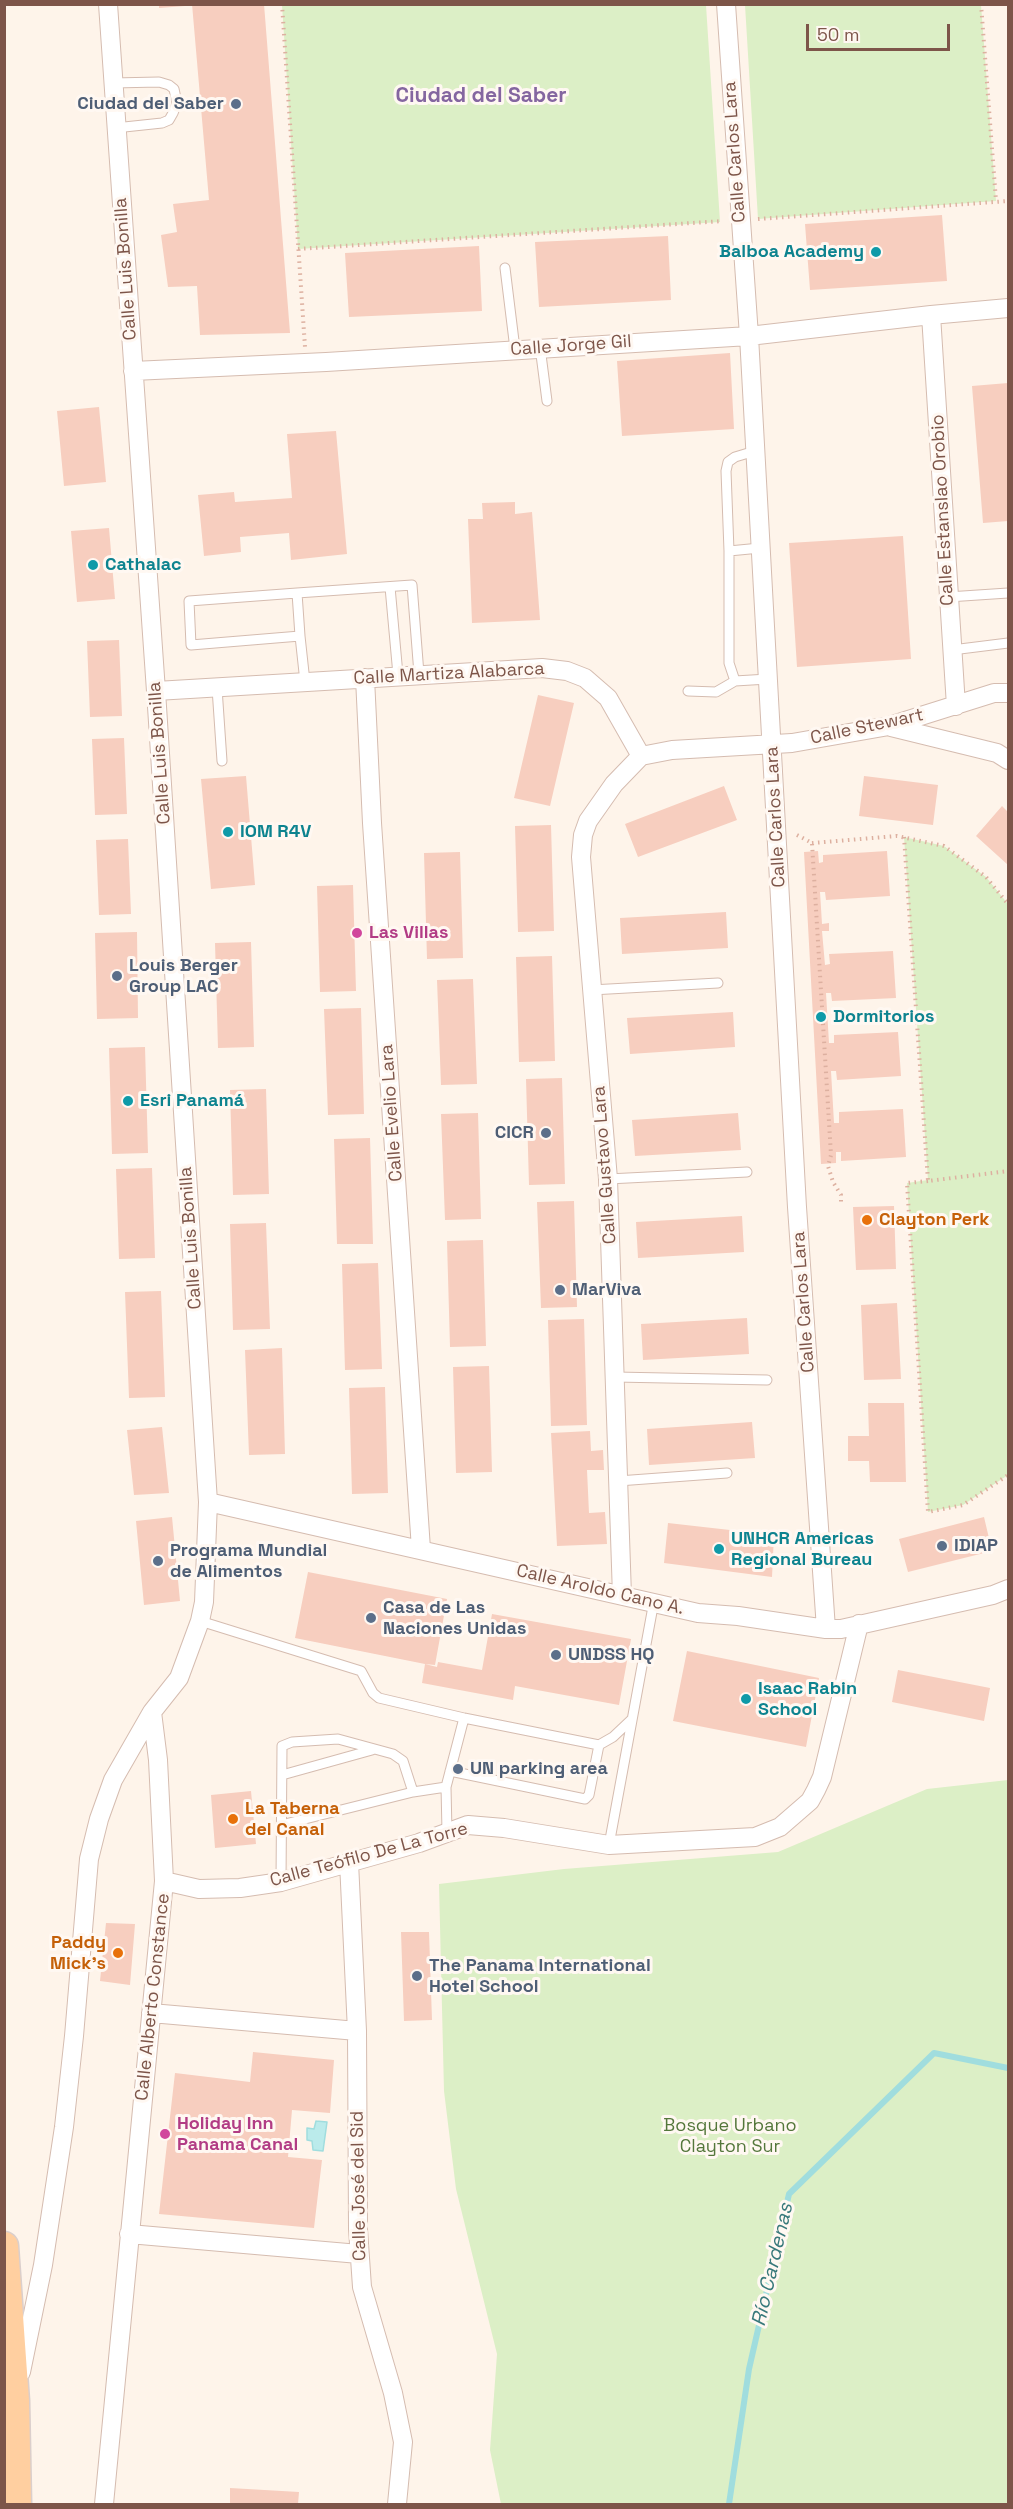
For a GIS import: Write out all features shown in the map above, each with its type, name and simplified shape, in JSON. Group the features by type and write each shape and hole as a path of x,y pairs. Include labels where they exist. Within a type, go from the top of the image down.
{"main road":[{"path":"4,2246 15,2402 17,2505"}],"street":[{"name":"Calle Luis Bonilla","path":"108,4 156,691 208,1502"},
{"name":"Calle Carlos Lara","path":"726,4 749,336 797,1207 826,1629"},
{"name":"Calle Jorge Gil","path":"133,371 306,363 749,336 1008,308"},
{"name":"Calle Estanslao Orobio","path":"931,315 956,706"},
{"name":"Calle Martiza Alabarca","path":"156,691 398,675 542,668 567,671 585,678 608,698 641,756"},
{"name":"Calle Evelio Lara","path":"365,678 373,835 421,1549"},
{"name":"Calle Stewart","path":"772,745 889,726 1001,693"},
{"path":"889,726 998,753 1008,760"},
{"path":"641,756 684,749 772,745"},
{"name":"Calle Gustavo Lara","path":"622,1596 608,1179 581,857 583,834 595,809 621,775 641,756"},
{"path":"15,2402 43,2265 64,2127 89,1859 99,1819 113,1780 152,1712 179,1678 200,1621 204,1602 208,1502"},
{"name":"Calle Aroldo Cano A.","path":"208,1502 622,1596 654,1601 698,1613 738,1616 826,1629 841,1629 1003,1595"},
{"name":"Calle Teófilo De La Torre","path":"164,1881 199,1888 240,1888 281,1882 419,1843 468,1826 504,1828 609,1845 755,1837 780,1827 810,1801 822,1777 859,1624"},
{"name":"Calle Alberto Constance","path":"104,2505 164,1881 158,1760 152,1712"},
{"name":"Calle José del Sid","path":"349,1862 357,2031 359,2254 362,2287 393,2393 403,2442 397,2505"},
{"path":"152,2013 357,2031"},
{"path":"129,2234 359,2254"}],"lane":[{"path":"113,83 159,82 169,85 174,89 177,103 169,120 162,123 115,128"},
{"path":"505,268 515,349"},
{"path":"540,347 547,400"},
{"path":"735,681 729,663 726,471 728,462 735,457 754,451"},
{"path":"729,550 760,548"},
{"path":"300,636 191,645 189,601 412,585 419,674"},
{"path":"390,587 398,675"},
{"path":"297,593 305,682"},
{"path":"948,597 1008,593"},
{"path":"952,650 1008,643"},
{"path":"688,691 716,692 735,681 768,679"},
{"path":"217,688 222,761"},
{"path":"591,990 718,983"},
{"path":"608,1179 747,1172"},
{"path":"615,1377 766,1380"},
{"path":"618,1480 727,1473"},
{"path":"609,1845 654,1601"},
{"path":"200,1621 361,1671 373,1693 379,1698 464,1718 599,1745 613,1737 631,1720"},
{"path":"447,1832 446,1787 464,1718"},
{"path":"281,1882 282,1746 292,1742 338,1739 393,1754 402,1761 413,1792"},
{"path":"450,1771 585,1799 589,1795 599,1745"},
{"path":"282,1775 372,1750"},
{"path":"281,1825 413,1792 446,1787"}],"path":[{"path":"282,4 306,363"},
{"path":"981,4 996,201"},
{"path":"298,249 1008,201"},
{"path":"797,835 812,843 897,836 944,846 986,877 1008,904"},
{"path":"904,837 928,1181"},
{"path":"812,843 831,1155 828,1166 841,1196 841,1206"},
{"path":"1008,1171 907,1183 928,1512 963,1505 1008,1474"}],"green space":[{"path":"282,5 706,5 720,222 298,249"},
{"path":"745,5 981,5 996,201 758,219"},
{"path":"904,837 944,846 986,877 1008,904 1008,1475 963,1505 928,1512 907,1183 928,1180"},
{"name":"Bosque Urbano Clayton Sur","path":"1008,1780 1008,2504 501,2504 490,2450 497,2354 456,2189 444,2091 439,1884 564,1869 778,1852 927,1789"}],"water":[{"path":"316,2121 327,2122 323,2151 313,2150 312,2141 307,2140 307,2128 314,2129"}],"building":[{"name":"Ciudad del Saber","path":"192,4 264,4 290,333 200,335 197,286 168,287 161,235 177,232 173,204 209,200"},
{"path":"159,5 185,5 185,6 159,8"},
{"name":"Balboa Academy","path":"942,215 947,281 810,290 805,224"},
{"path":"668,236 671,300 539,307 535,242"},
{"path":"479,246 482,311 349,317 345,253"},
{"path":"730,353 734,429 622,436 617,361"},
{"path":"1008,383 1008,521 983,523 972,386"},
{"path":"99,407 106,482 64,486 57,411"},
{"path":"336,431 347,554 291,560 289,533 240,537 241,552 204,556 198,495 234,492 235,502 292,498 287,434"},
{"path":"515,502 515,514 532,512 540,620 472,623 468,519 483,519 482,503"},
{"name":"Cathalac","path":"109,528 115,599 77,602 71,531"},
{"path":"903,536 911,659 797,667 789,543"},
{"path":"119,640 122,716 90,717 87,641"},
{"path":"538,695 574,703 550,806 514,798"},
{"path":"124,738 127,814 95,815 92,739"},
{"name":"IOM R4V","path":"246,776 255,885 211,889 201,779"},
{"path":"864,776 938,785 933,825 859,816"},
{"path":"724,786 737,820 638,857 625,824"},
{"path":"1002,806 1008,812 1008,865 976,836"},
{"path":"551,825 554,931 518,932 515,826"},
{"path":"128,839 131,914 99,915 96,840"},
{"name":"Dormitorios","path":"818,851 819,863 823,862 823,855 887,851 890,896 826,900 825,892 820,892 822,924 829,923 829,931 822,931 825,965 830,964 829,954 893,951 896,998 832,1001 831,993 826,993 829,1043 834,1043 834,1035 898,1032 901,1076 837,1080 836,1071 831,1071 834,1123 839,1123 839,1112 903,1109 906,1157 841,1161 841,1152 836,1152 836,1163 821,1164 804,852"},
{"path":"460,852 463,958 427,959 424,853"},
{"path":"353,885 356,991 320,992 317,886"},
{"path":"726,912 728,948 622,954 620,918"},
{"name":"Louis Berger Group LAC","path":"137,932 138,1018 97,1019 95,933"},
{"path":"251,942 254,1047 218,1048 215,943"},
{"path":"552,956 555,1061 519,1062 516,957"},
{"path":"473,979 477,1084 441,1085 437,980"},
{"path":"361,1008 364,1114 328,1115 324,1009"},
{"path":"733,1012 735,1047 630,1054 627,1018"},
{"name":"Esri Panamá","path":"145,1047 148,1153 112,1154 109,1048"},
{"path":"562,1078 565,1184 529,1185 526,1079"},
{"path":"266,1089 269,1194 233,1195 230,1090"},
{"path":"478,1113 481,1219 445,1220 441,1114"},
{"path":"738,1113 741,1150 635,1156 632,1120"},
{"path":"370,1138 373,1244 337,1244 334,1139"},
{"path":"152,1168 155,1258 119,1259 116,1169"},
{"path":"574,1201 577,1307 541,1308 537,1202"},
{"path":"894,1206 896,1269 856,1270 853,1207"},
{"path":"742,1216 744,1252 638,1258 636,1222"},
{"path":"266,1223 270,1329 233,1330 230,1224"},
{"path":"483,1240 486,1346 450,1347 447,1241"},
{"path":"378,1263 382,1369 345,1370 342,1264"},
{"path":"161,1291 165,1397 129,1398 125,1292"},
{"path":"897,1303 901,1379 864,1380 861,1305"},
{"path":"747,1318 749,1354 643,1360 641,1324"},
{"path":"584,1319 587,1425 551,1426 548,1320"},
{"path":"282,1348 285,1454 249,1455 245,1350"},
{"path":"489,1366 492,1472 456,1473 453,1367"},
{"path":"385,1387 388,1493 352,1494 349,1388"},
{"path":"868,1403 904,1403 906,1482 870,1482 869,1461 848,1461 848,1436 869,1436"},
{"path":"752,1422 755,1458 649,1465 647,1429"},
{"name":"Programa Mundial de Alimentos","path":"162,1427 169,1493 134,1495 127,1430"},
{"path":"590,1431 591,1451 603,1450 604,1470 587,1470 589,1513 605,1512 607,1544 557,1546 551,1433"},
{"name":"Programa Mundial de Alimentos","path":"172,1517 180,1601 144,1605 136,1521"},
{"path":"984,1517 992,1551 908,1572 899,1539"},
{"name":"UNHCR Americas Regional Bureau","path":"668,1523 774,1535 772,1577 664,1563"},
{"name":"Casa de Las Naciones Unidas","path":"308,1572 447,1599 435,1665 295,1638"},
{"name":"UNDSS HQ","path":"492,1614 631,1639 619,1705 515,1686 513,1700 422,1683 425,1664 437,1667 438,1662 482,1670"},
{"name":"Isaac Rabin School","path":"687,1651 819,1678 806,1747 673,1721"},
{"path":"898,1670 990,1688 984,1721 892,1702"},
{"name":"La Taberna del Canal","path":"251,1791 256,1844 215,1848 211,1795"},
{"name":"Paddy Mick's","path":"106,1923 135,1924 130,1985 100,1981"},
{"name":"The Panama International Hotel School","path":"401,1932 429,1932 432,2020 404,2021"},
{"path":"253,2052 334,2060 330,2113 292,2110 288,2157 322,2160 314,2228 159,2214 175,2073 250,2082"},
{"path":"230,2488 299,2492 298,2504 230,2504"}],"waterway":[{"name":"Río Cardenas","path":"729,2504 749,2369 789,2194 934,2053 1008,2068"}],"place":[{"name":"Ciudad del Saber","path":"236,104"},
{"name":"Balboa Academy","path":"876,252"},
{"name":"Cathalac","path":"93,565"},
{"name":"IOM R4V","path":"228,832"},
{"name":"Las Villas","path":"357,933"},
{"name":"Louis Berger Group LAC","path":"117,976"},
{"name":"Dormitorios","path":"821,1017"},
{"name":"Esri Panamá","path":"128,1101"},
{"name":"CICR","path":"546,1133"},
{"name":"Clayton Perk","path":"867,1220"},
{"name":"MarViva","path":"560,1290"},
{"name":"IDIAP","path":"942,1546"},
{"name":"UNHCR Americas Regional Bureau","path":"719,1549"},
{"name":"Programa Mundial de Alimentos","path":"158,1561"},
{"name":"Casa de Las Naciones Unidas","path":"371,1618"},
{"name":"UNDSS HQ","path":"556,1655"},
{"name":"Isaac Rabin School","path":"746,1699"},
{"name":"UN parking area","path":"458,1769"},
{"name":"La Taberna del Canal","path":"233,1819"},
{"name":"Paddy Mick's","path":"118,1953"},
{"name":"The Panama International Hotel School","path":"417,1976"},
{"name":"Holiday Inn Panama Canal","path":"165,2134"}],"district":[{"name":"Ciudad del Saber","path":"481,96"}]}
